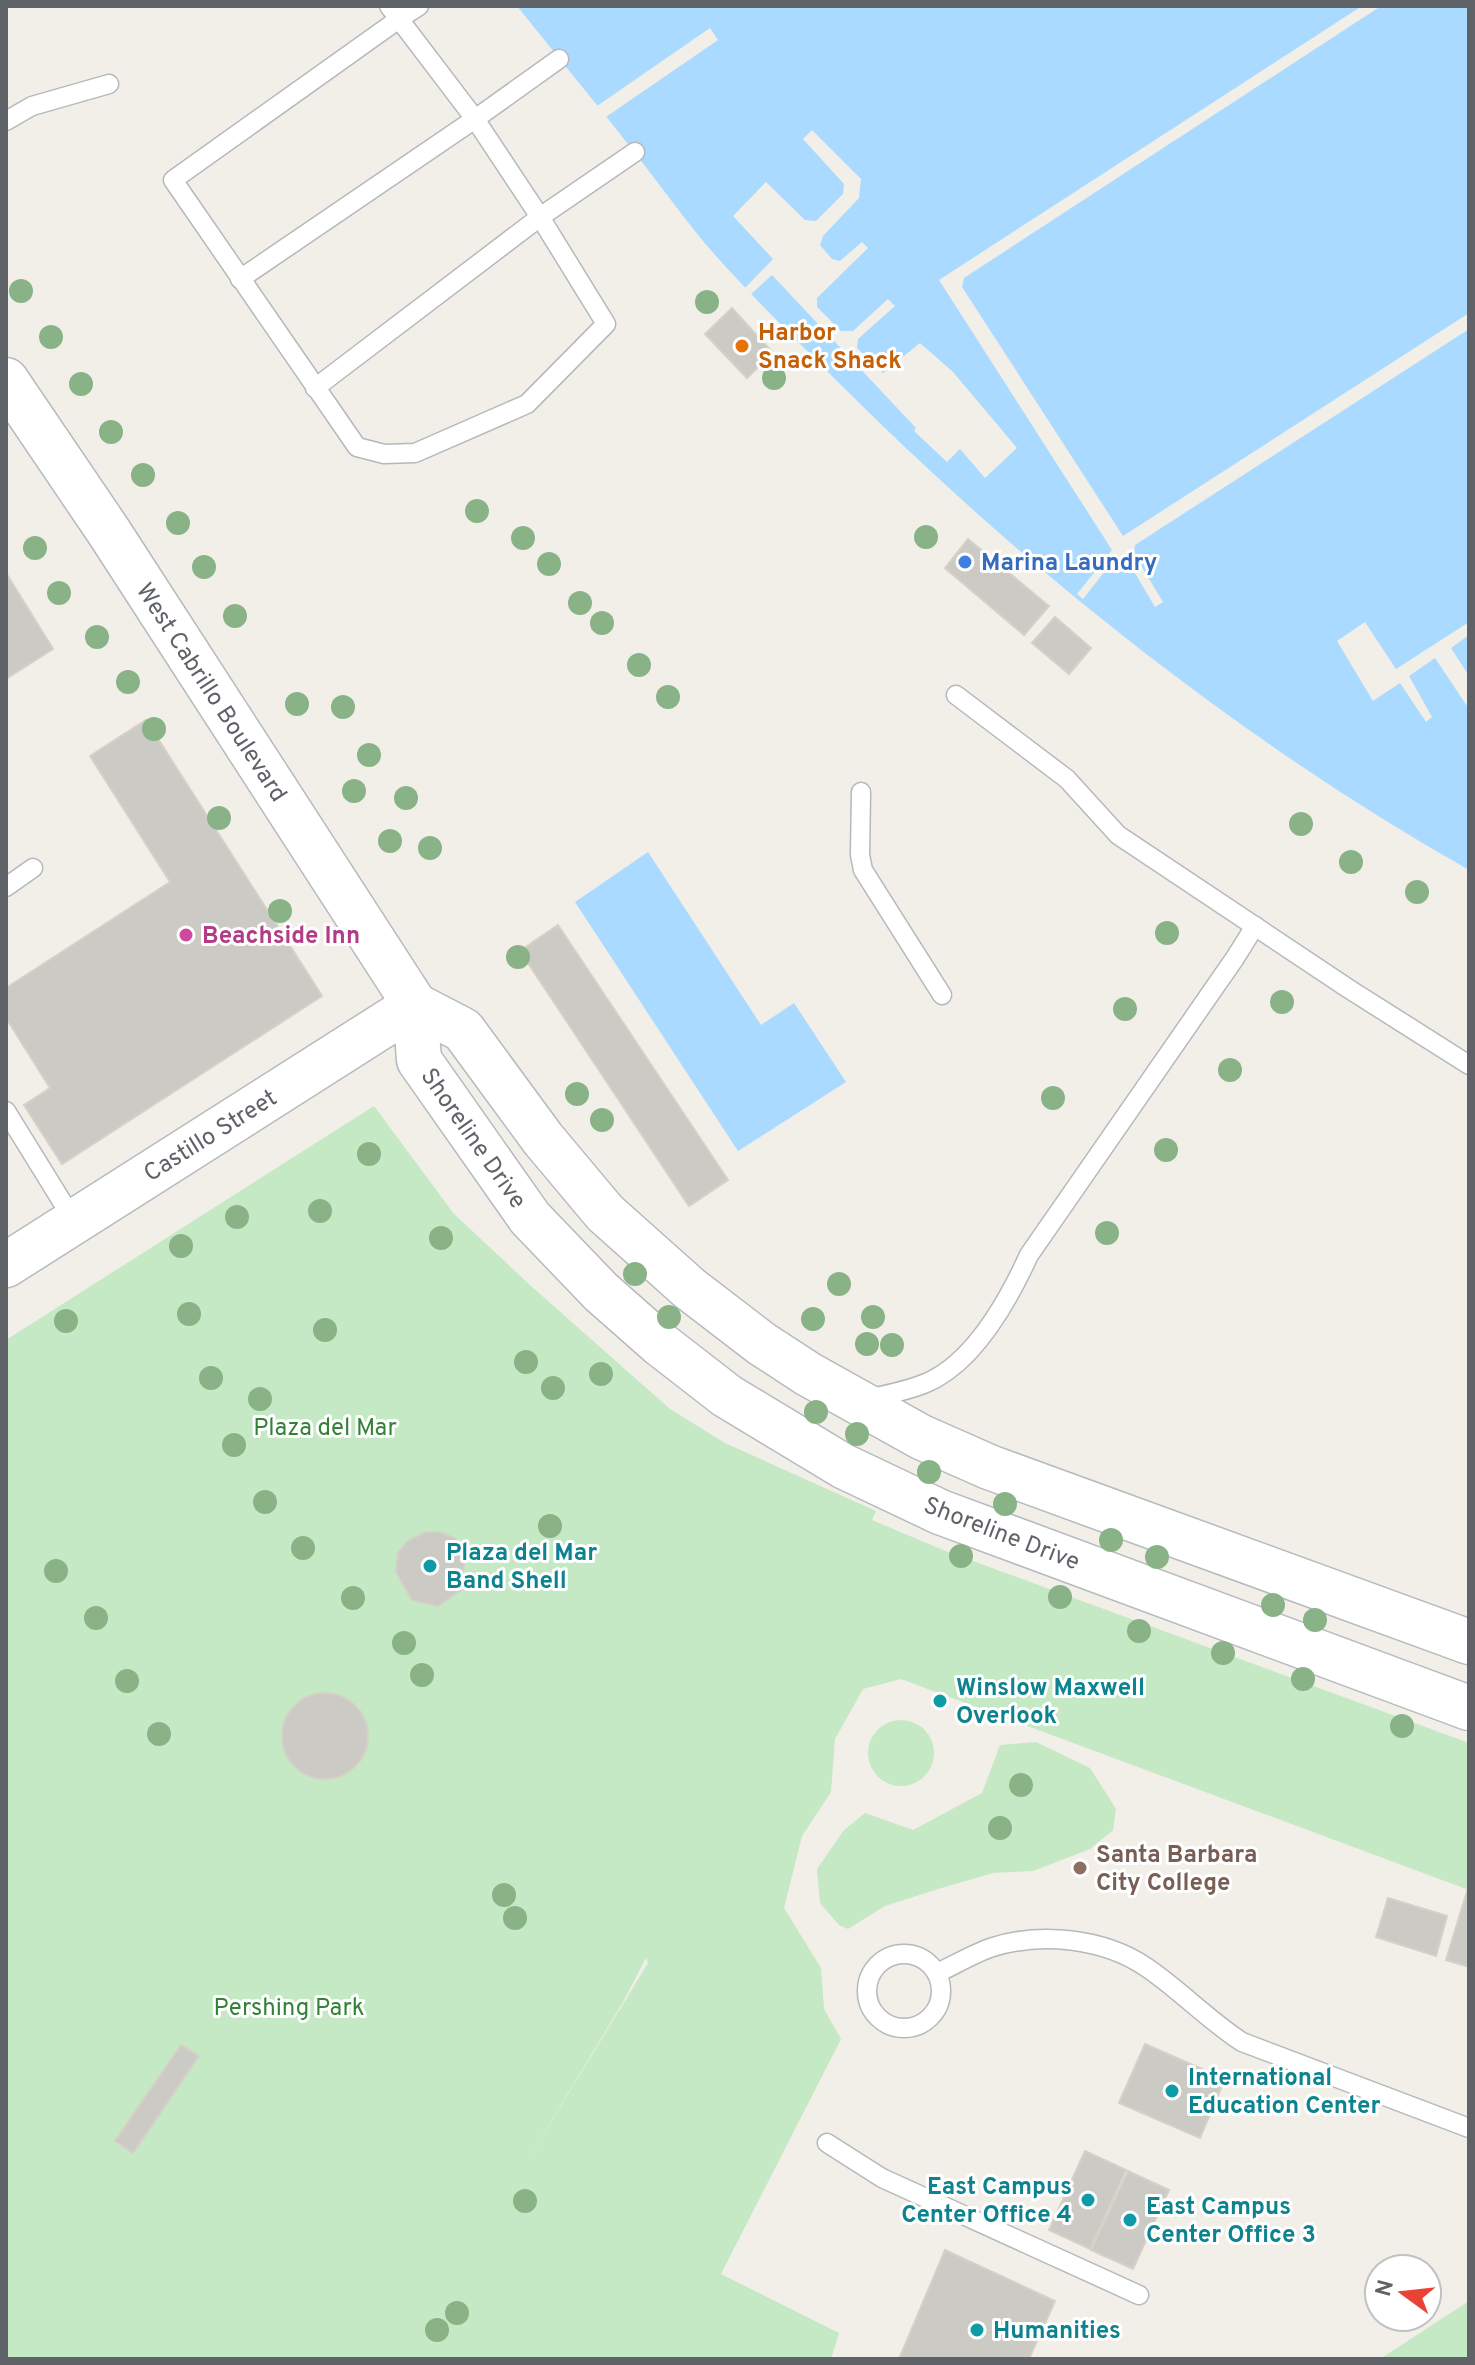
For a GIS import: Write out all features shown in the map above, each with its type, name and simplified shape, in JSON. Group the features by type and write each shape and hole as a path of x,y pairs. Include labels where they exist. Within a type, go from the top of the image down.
{"main road":[{"name":"West Cabrillo Boulevard","path":"9,392 118,546 415,1005"},
{"name":"Castillo Street","path":"6,1265 415,1005"},
{"path":"415,1005 463,1030 543,1139 605,1213 689,1288 762,1344 808,1374 921,1437 989,1467 1469,1642"},
{"name":"Shoreline Drive","path":"415,1005 419,1060 530,1218 601,1292 660,1344 727,1396 843,1466 940,1512 1469,1708"}],"lane":[{"path":"394,13 475,119 606,324 527,404 415,453 384,454 357,447 173,180 394,13 419,6"},
{"path":"240,279 559,59"},
{"path":"6,121 32,106 109,84"},
{"path":"315,388 540,217 635,152"},
{"path":"956,695 1067,779 1118,835 1469,1065"},
{"path":"861,792 860,855 863,870 942,995"},
{"path":"6,887 33,868"},
{"path":"855,1402 919,1386 956,1365 1011,1294 1029,1255 1255,926"},
{"path":"6,1111 74,1221"},
{"path":"937,1973 990,1948 1020,1941 1053,1939 1104,1948 1145,1967 1242,2042 1469,2128"},
{"path":"908,1953 920,1956 937,1973 941,1985 936,2009 917,2026 892,2026 881,2021 873,2012 866,1988 869,1977 884,1958 908,1953"},
{"path":"827,2143 882,2178 1139,2295"}],"green space":[{"path":"374,1106 454,1214 670,1409 725,1443 876,1511 872,1520 943,1550 1469,1743 1469,1890 901,1679 863,1689 835,1739 831,1792 802,1836 784,1908 821,1968 824,2009 841,2039 721,2274 839,2333 831,2359 6,2359 6,1340","holes":["646,1958 648,1963 520,2173 623,2002"]},
{"path":"901,1720 914,1723 924,1730 931,1740 934,1753 931,1766 924,1776 914,1783 901,1786 888,1783 878,1776 871,1766 868,1753 871,1740 878,1730 888,1723"},
{"path":"1036,1742 1090,1768 1116,1809 1113,1830 1090,1849 1033,1871 993,1873 885,1906 848,1929 839,1925 820,1903 817,1869 844,1830 865,1813 913,1830 982,1793 1000,1745"},
{"path":"1469,2301 1469,2359 1380,2359 1420,2333 1443,2333 1443,2318"}],"water":[{"path":"517,6 1469,6 1469,870 1298,764 1216,706 1134,645 979,515 833,377 718,258"},
{"path":"648,852 761,1025 794,1003 846,1082 738,1151 575,902"}],"pier":[{"path":"1362,6 1381,6 964,278 962,287 1123,536 1469,313 1469,329 1135,545 1134,554 1163,602 1155,607 1129,563 1113,561 1083,599 1077,594 1112,550 939,280"},
{"path":"710,28 718,40 603,119 594,108"},
{"path":"812,130 861,179 859,198 823,236 820,245 832,259 840,261 862,242 868,248 817,298 817,307 841,331 853,331 888,299 895,306 858,339 857,348 883,373 920,343 953,372 1017,448 985,478 960,449 947,462 914,431 916,428 772,275 750,295 744,289 773,259 733,216 766,182 805,220 816,221 843,194 844,184 803,139"},
{"path":"1365,622 1396,669 1469,622 1469,635 1451,648 1469,676 1469,709 1435,658 1409,676 1432,717 1426,722 1400,683 1373,701 1337,641"}],"building":[{"path":"732,308 773,353 747,378 705,334"},
{"path":"968,539 1049,606 1024,635 945,568"},
{"path":"6,573 53,649 6,679"},
{"path":"1055,617 1091,648 1069,674 1032,643"},
{"name":"Beachside Inn","path":"146,720 322,996 62,1164 24,1105 50,1088 6,1018 6,988 170,882 90,756"},
{"path":"558,925 728,1180 689,1206 520,951"},
{"name":"Plaza del Mar Band Shell","path":"426,1532 439,1532 455,1538 465,1549 460,1591 438,1606 412,1600 396,1572 398,1552 409,1540"},
{"path":"317,1693 333,1693 356,1705 365,1719 368,1736 365,1753 356,1767 333,1779 317,1779 301,1772 289,1760 282,1744 282,1728 289,1712 301,1700"},
{"path":"1469,1888 1469,1967 1446,1960"},
{"path":"1388,1898 1447,1916 1436,1956 1376,1937"},
{"name":"International Education Center","path":"1145,2044 1225,2079 1200,2138 1119,2103"},
{"path":"181,2045 199,2056 133,2153 115,2141"},
{"name":"East Campus Center Office 4","path":"1085,2151 1126,2170 1090,2249 1049,2230"},
{"name":"East Campus Center Office 3","path":"1128,2171 1169,2190 1133,2269 1091,2250"},
{"name":"Humanities","path":"945,2250 1055,2301 1029,2359 899,2359"}],"place":[{"name":"Harbor Snack Shack","path":"742,346"},
{"name":"Marina Laundry","path":"965,562"},
{"name":"Beachside Inn","path":"186,935"},
{"name":"Plaza del Mar Band Shell","path":"430,1566"},
{"name":"Winslow Maxwell Overlook","path":"940,1701"},
{"name":"Santa Barbara City College","path":"1080,1868"},
{"name":"International Education Center","path":"1172,2091"},
{"name":"East Campus Center Office 4","path":"1088,2200"},
{"name":"East Campus Center Office 3","path":"1130,2220"},
{"name":"Humanities","path":"977,2330"}],"park label":[{"name":"Plaza del Mar","path":"325,1427"},
{"name":"Pershing Park","path":"289,2007"}]}
